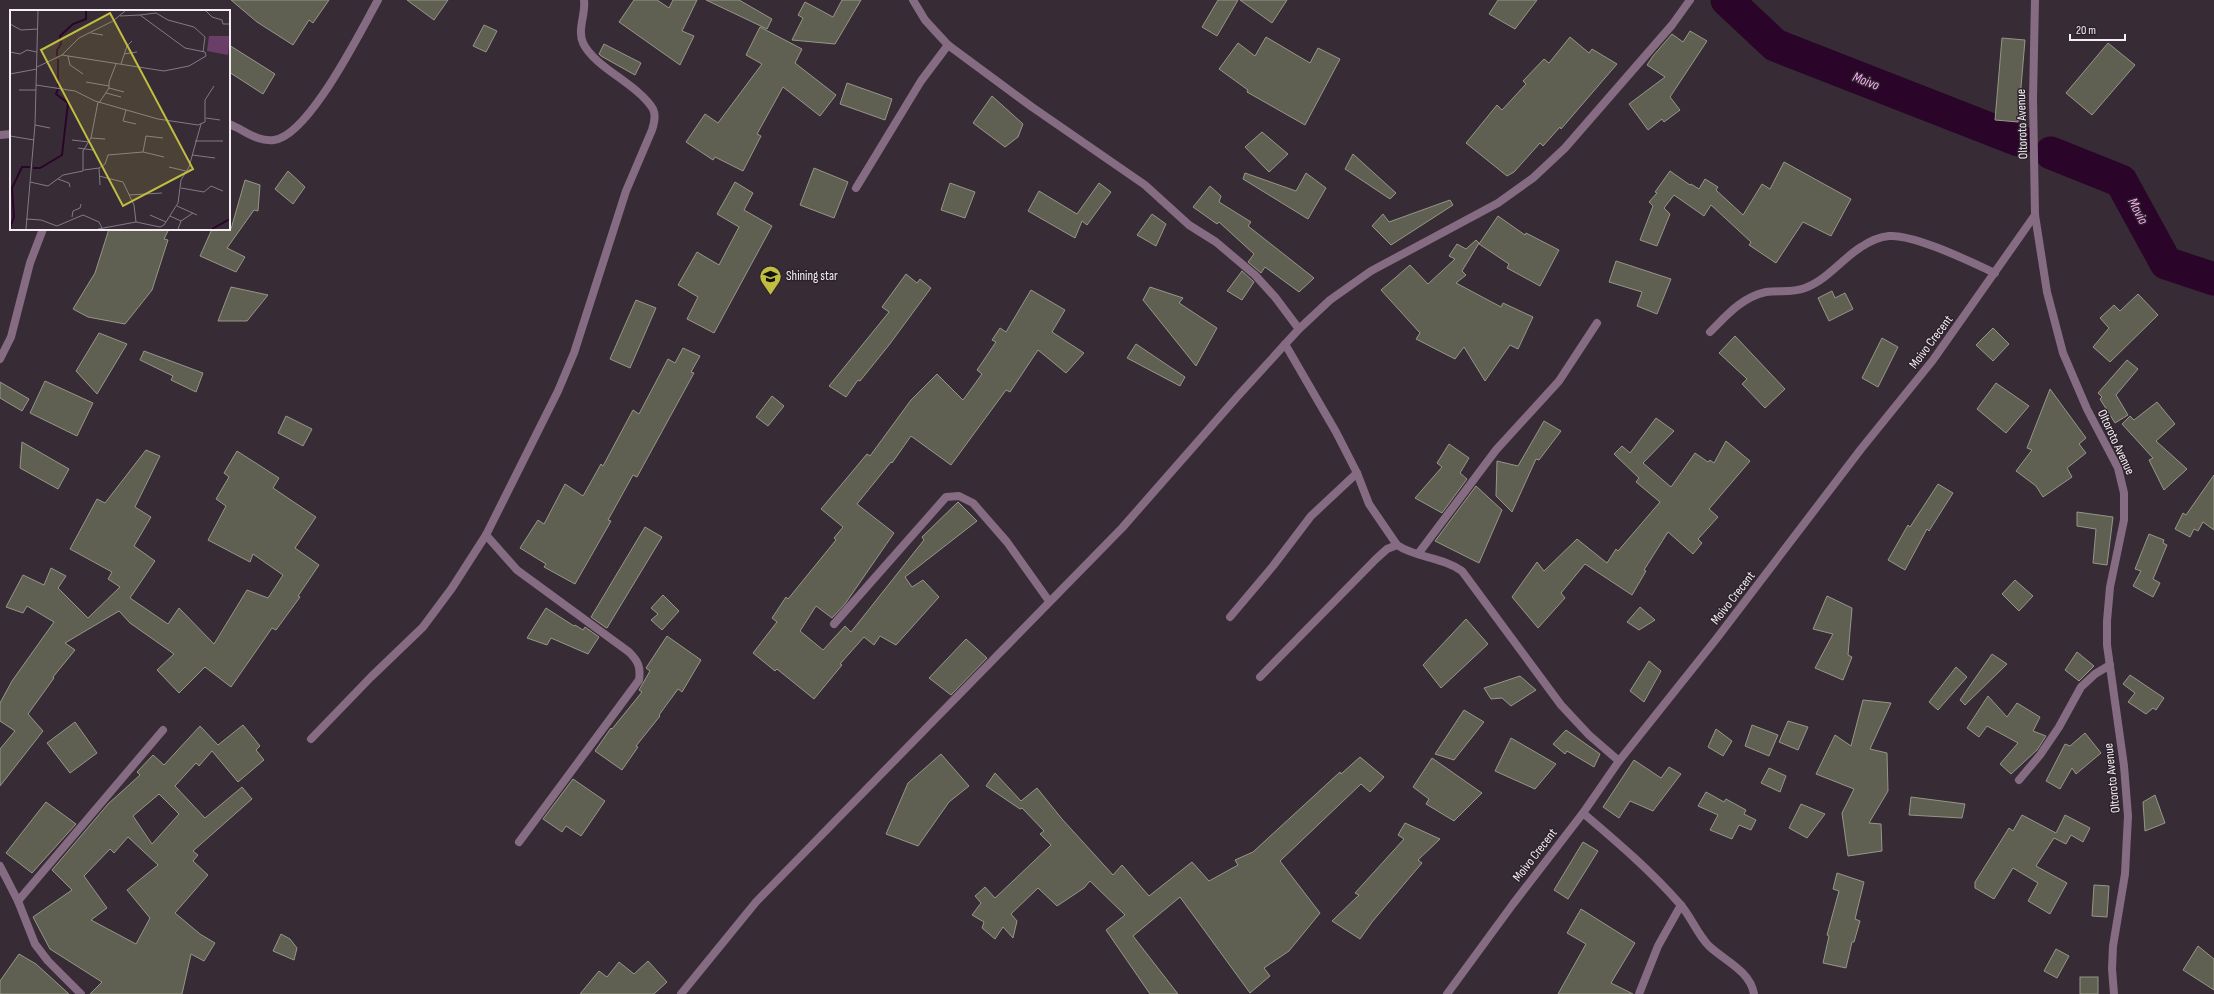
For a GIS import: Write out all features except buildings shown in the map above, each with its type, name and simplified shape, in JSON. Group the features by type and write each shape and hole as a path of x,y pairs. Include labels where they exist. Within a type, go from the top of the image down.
{"street":[{"path":"230,125 255,139 275,140 289,134 307,115 334,78 378,0"},
{"path":"311,739 423,627 452,588 486,535 558,391 574,353 626,191 652,130 654,120 653,109 637,93 597,59 582,42 581,31 584,0"},
{"path":"913,0 924,20 948,45 1032,107 1145,185 1189,225 1216,242 1254,275 1275,297 1299,329"},
{"path":"681,994 756,902 1006,650 1049,601 1122,528 1299,329 1330,300 1371,271 1498,203 1533,178 1575,137 1672,26 1690,0"},
{"name":"Oltoroto Avenue","path":"2035,0 2033,98 2035,215 2047,292 2063,353 2088,409 2118,468 2124,493 2124,520 2110,587 2107,621 2110,665 2124,766 2128,816 2125,874 2113,946 2112,969 2114,994"},
{"path":"856,188 921,81 948,45"},
{"path":"0,135 10,134"},
{"name":"Moivo Crecent","path":"1447,994 1513,904 1583,813 1619,761 1717,638 1861,449 1932,360 2035,215"},
{"path":"0,359 11,337 30,263 43,230"},
{"path":"1710,332 1740,303 1753,296 1766,292 1796,291 1806,288 1820,280 1860,247 1878,238 1890,236 1905,237 1950,253 1995,273"},
{"path":"1418,554 1496,450 1559,381 1597,323"},
{"path":"1285,344 1357,473 1369,504 1397,545 1418,554 1445,562 1462,571 1561,704 1589,735 1619,761"},
{"path":"1230,617 1273,566 1311,516 1357,473"},
{"path":"834,624 946,497 959,496 973,503 1007,542 1049,601"},
{"path":"486,535 516,570 629,652 636,659 640,668 639,680 519,842"},
{"path":"1260,677 1376,559 1387,549 1397,545"},
{"path":"2019,780 2040,755 2059,727 2081,687 2095,674 2110,665"},
{"path":"18,901 163,730"},
{"path":"1583,813 1643,864 1681,905 1709,946 1735,965 1753,987 1754,994"},
{"path":"0,866 18,901 35,944 48,961 79,993"},
{"path":"1639,994 1658,946 1681,905"}],"waterway":[{"name":"Moivo","path":"1727,0 1775,45 2018,140"},
{"name":"Movio","path":"2051,153 2121,181 2166,263 2214,279"}],"place":[{"name":"Shining star","path":"771,296"}]}
